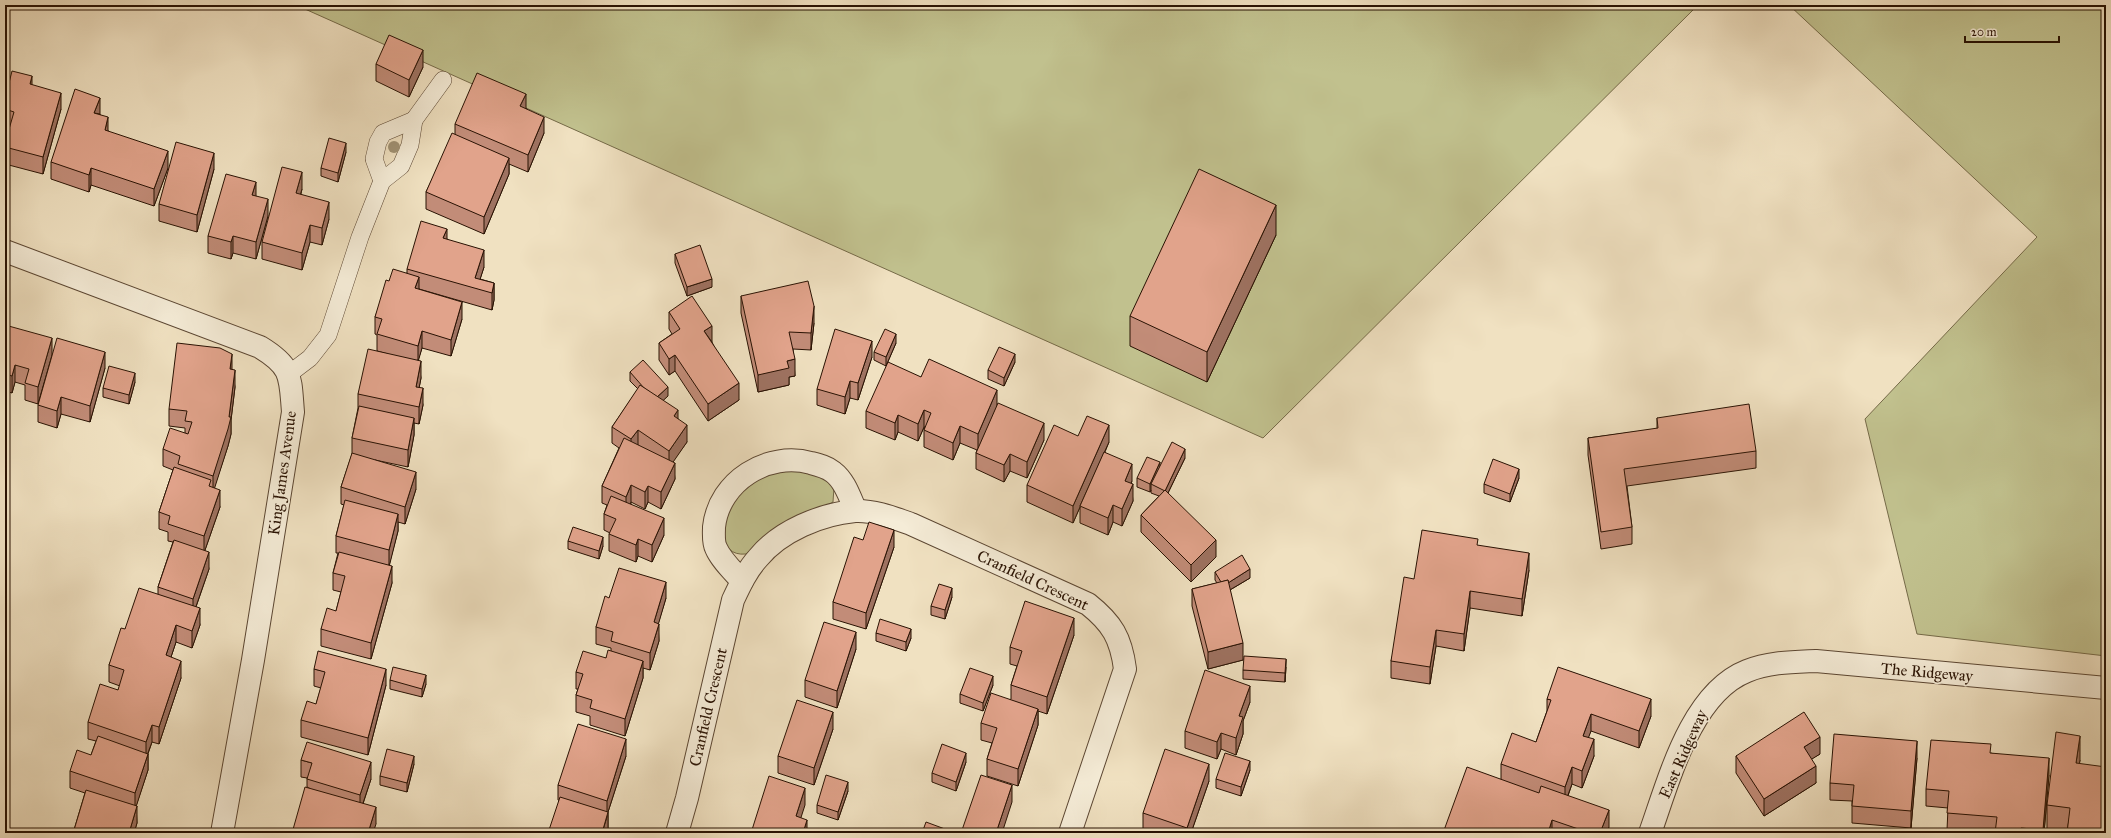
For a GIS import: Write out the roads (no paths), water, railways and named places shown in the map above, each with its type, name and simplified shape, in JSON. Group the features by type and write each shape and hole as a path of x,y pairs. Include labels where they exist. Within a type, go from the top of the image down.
{"street":[{"path":"5,251 260,348 282,363 289,374"},
{"name":"King James Avenue","path":"222,833 253,660 293,412 289,374"},
{"path":"742,581 715,548 715,520 721,503 731,488 743,476 756,468 786,459 822,465 833,471 841,479 856,511"},
{"name":"Cranfield Crescent","path":"676,833 687,798 733,600 742,581 758,557 794,530 830,516 856,511 885,515 912,524 1088,604 1106,620 1115,632 1123,648 1125,669 1070,833"},
{"name":"The Ridgeway","path":"1748,670 1776,663 1816,661 2106,688"},
{"name":"East Ridgeway","path":"1650,833 1691,727 1706,701 1718,689 1734,677 1748,670"}],"lane":[{"path":"289,374 310,358 328,335 360,237 382,181 401,166 410,145 414,120 444,80"},
{"path":"382,181 374,159 378,142 383,133 414,120"}]}
